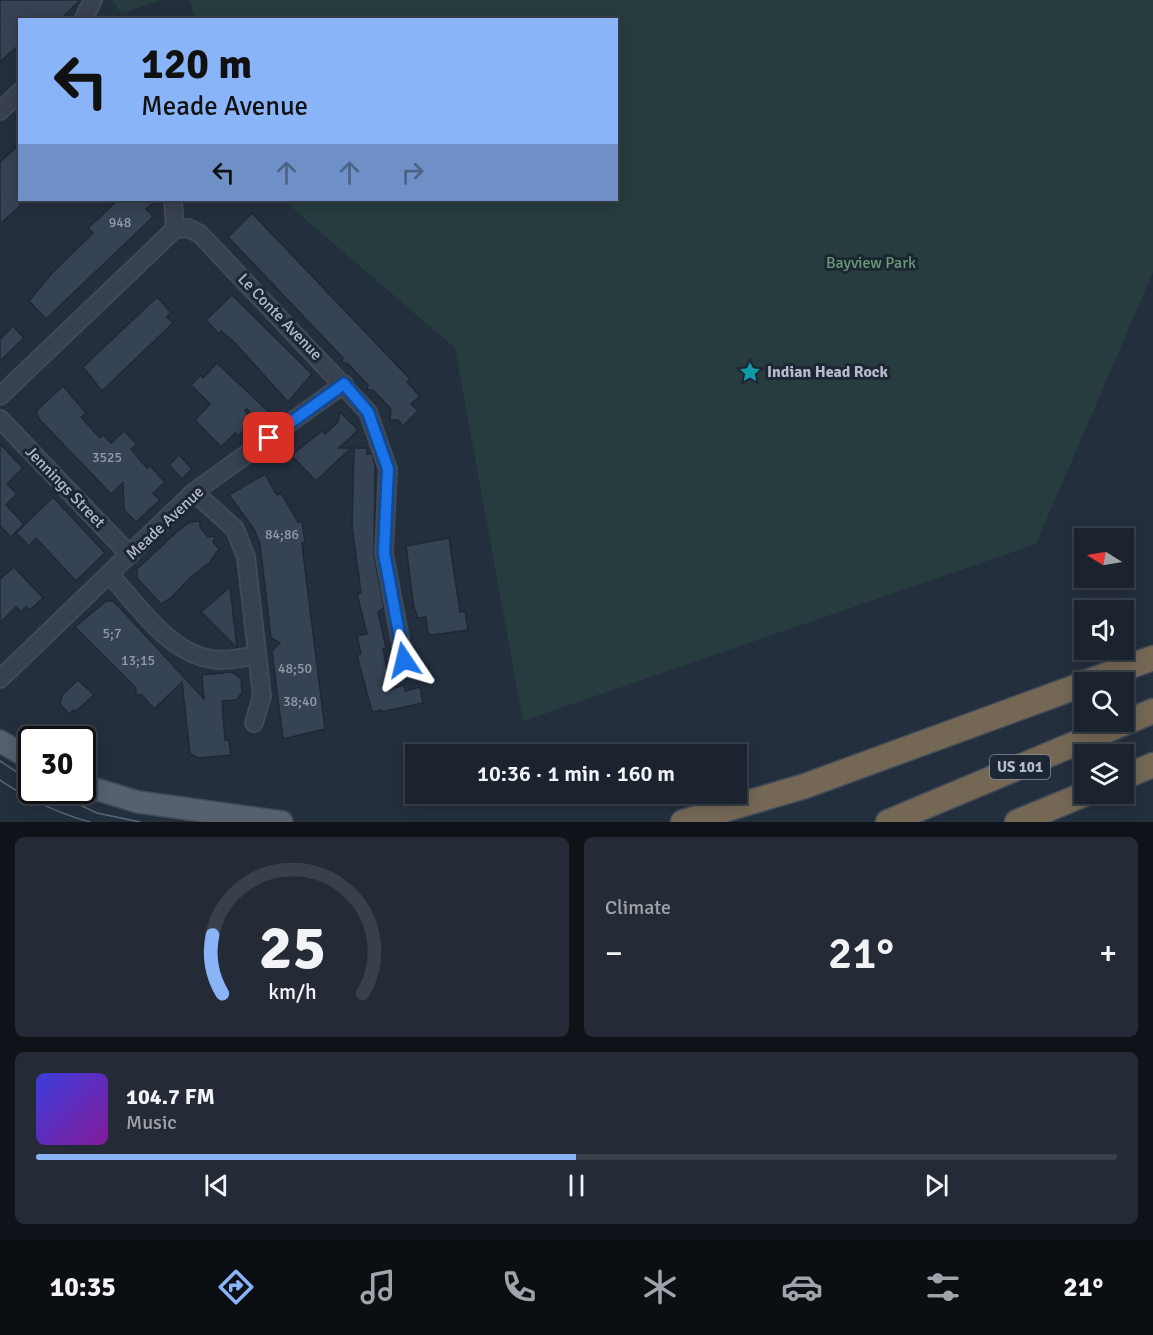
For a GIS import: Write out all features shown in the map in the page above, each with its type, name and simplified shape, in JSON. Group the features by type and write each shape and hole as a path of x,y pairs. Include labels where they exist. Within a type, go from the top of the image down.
{"highway":[{"path":"1115,672 1153,658"},
{"path":"683,822 806,786 1074,687"},
{"name":"US 101","path":"888,822 1153,711"},
{"path":"1134,773 1153,765"},
{"path":"1017,822 1074,799"}],"main road":[{"path":"0,741 18,752"},
{"path":"96,788 138,802 282,822"}],"street":[{"path":"84,18 93,0"},
{"path":"0,111 18,94"},
{"path":"0,396 175,229 173,201"},
{"name":"Le Conte Avenue","path":"175,229 188,228 200,234 368,412 388,469 384,553 404,660"},
{"name":"Meade Avenue","path":"0,679 194,492 344,384"},
{"name":"Jennings Street","path":"0,419 130,555"},
{"path":"194,492 235,529 246,557 262,696 254,723"},
{"path":"110,575 174,644 192,655 213,660 257,655"}],"green space":[{"path":"112,0 160,0 122,14"},
{"name":"Bayview Park","path":"189,0 1153,0 1153,272 1036,544 523,721 455,348 284,201 618,201 618,18 195,18"}],"building":[{"path":"0,0 80,0 62,18 18,18 18,46 0,62"},
{"path":"18,146 18,201 20,201 20,206 0,224 0,162"},
{"path":"117,201 156,201 146,209 153,216 150,220 46,319 29,301 53,272 93,233 88,228"},
{"path":"252,213 410,379 407,382 420,396 411,404 418,411 403,426 398,420 390,420 391,409 373,390 367,390 368,385 347,363 342,363 343,358 228,237"},
{"path":"232,295 312,374 288,402 235,343 221,331 219,334 206,320"},
{"path":"157,297 171,312 167,317 173,323 102,391 83,367"},
{"path":"13,326 24,338 0,361 0,339"},
{"path":"217,363 269,412 259,421 247,409 245,410 252,423 238,436 235,433 221,447 195,420 210,404 191,385 201,375 203,378"},
{"path":"63,386 86,413 81,417 100,438 103,435 111,443 124,431 137,444 131,449 147,468 150,466 165,482 153,493 160,500 136,522 124,510 123,483 111,494 39,419 36,411"},
{"path":"340,412 358,430 339,448 351,448 316,481 293,457 294,453 322,431 325,434 338,422"},
{"path":"0,444 23,468 7,484 17,494 6,505 24,524 11,537 0,526"},
{"path":"354,448 367,448 367,454 372,454 375,464 374,555 384,608 378,612 386,648 383,649 391,689 404,685 405,691 420,687 423,703 381,712 381,710 372,712 357,655 361,654 357,636 367,634 357,594 361,593 352,526"},
{"path":"179,455 192,469 182,479 169,465"},
{"path":"265,474 277,495 281,493 298,522 302,522 305,542 302,543 304,561 325,729 283,739 272,651 280,643 271,638 260,544 254,529 229,495"},
{"path":"53,497 105,553 76,581 36,538 29,546 16,533"},
{"path":"200,521 200,527 208,537 215,536 213,542 219,549 210,562 191,577 171,598 161,604 137,578 137,569 180,529 190,522"},
{"path":"449,538 460,612 465,611 468,630 432,635 428,633 426,617 418,618 414,608 406,546"},
{"path":"14,567 43,598 30,610 26,607 21,612 16,607 0,623 0,579"},
{"path":"230,587 237,648 201,612"},
{"path":"106,601 113,601 120,608 204,699 202,675 232,672 241,679 242,693 236,700 222,701 225,740 229,740 231,755 199,758 190,754 182,682 154,709 141,694 136,695 136,688 75,627"},
{"path":"78,680 94,695 75,712 74,710 69,714 60,704 62,695"}],"tram line":[{"path":"0,761 18,773"},
{"path":"0,780 44,805 90,822"},
{"path":"78,804 97,813 140,822"}],"place":[{"name":"Indian Head Rock","path":"750,372"}],"route":[{"path":"269,438 344,384 368,412 388,469 384,553 404,660"}]}
